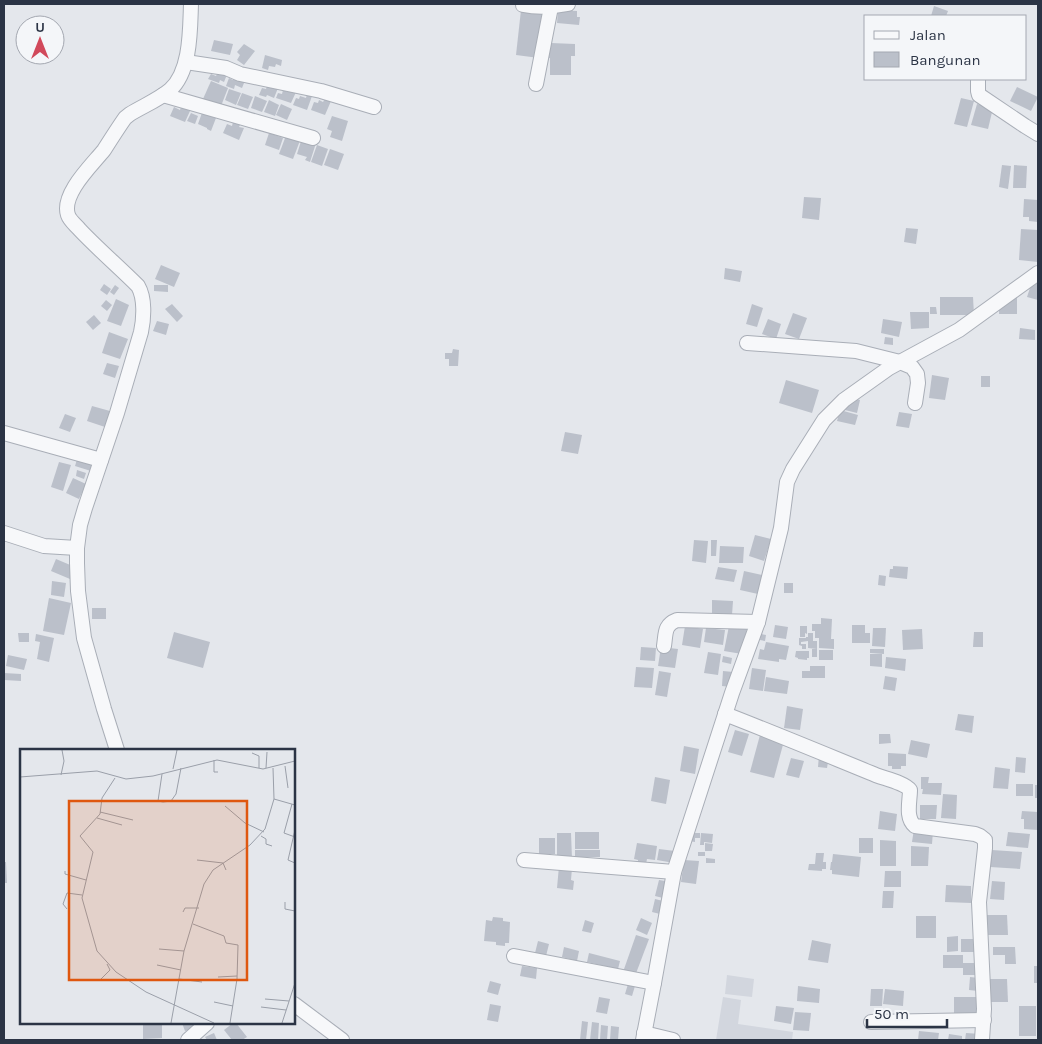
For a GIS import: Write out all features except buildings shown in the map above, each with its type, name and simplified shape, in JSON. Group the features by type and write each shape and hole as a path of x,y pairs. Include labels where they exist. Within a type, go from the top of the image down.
{"street":[{"path":"117,749 84,638 78,591 77,548 80,525 117,413 141,332 143,320 142,294 138,286 91,242 72,221 68,214 67,205 78,181 126,118 136,110 163,95 181,75 186,62 191,4"},
{"path":"523,4 551,7 568,4"},
{"path":"536,84 551,7"},
{"path":"186,62 226,68 240,74 321,91 374,107"},
{"path":"978,80 979,95 1038,134"},
{"path":"163,95 313,138"},
{"path":"673,1040 643,1037 674,872 724,714 758,622 780,528 787,482 793,469 824,420 844,400 876,376 959,330 1038,273"},
{"path":"747,343 856,351 900,362 912,367 917,374 918,383 914,403"},
{"path":"4,433 101,460"},
{"path":"4,533 44,546 77,548"},
{"path":"664,646 667,628 670,623 677,620 758,622"},
{"path":"724,714 884,779 906,786 910,790 909,816 912,824 915,826 975,834 985,840 986,848 979,902 984,1020 982,1040"},
{"path":"524,860 674,872"},
{"path":"514,956 654,983"},
{"path":"295,1005 342,1040"},
{"path":"871,1022 984,1020"},
{"path":"188,1040 206,1024"}],"shaded area":[{"path":"727,975 754,979 752,997 725,994"},
{"path":"723,997 741,1000 738,1024 793,1032 792,1040 716,1040"}]}
